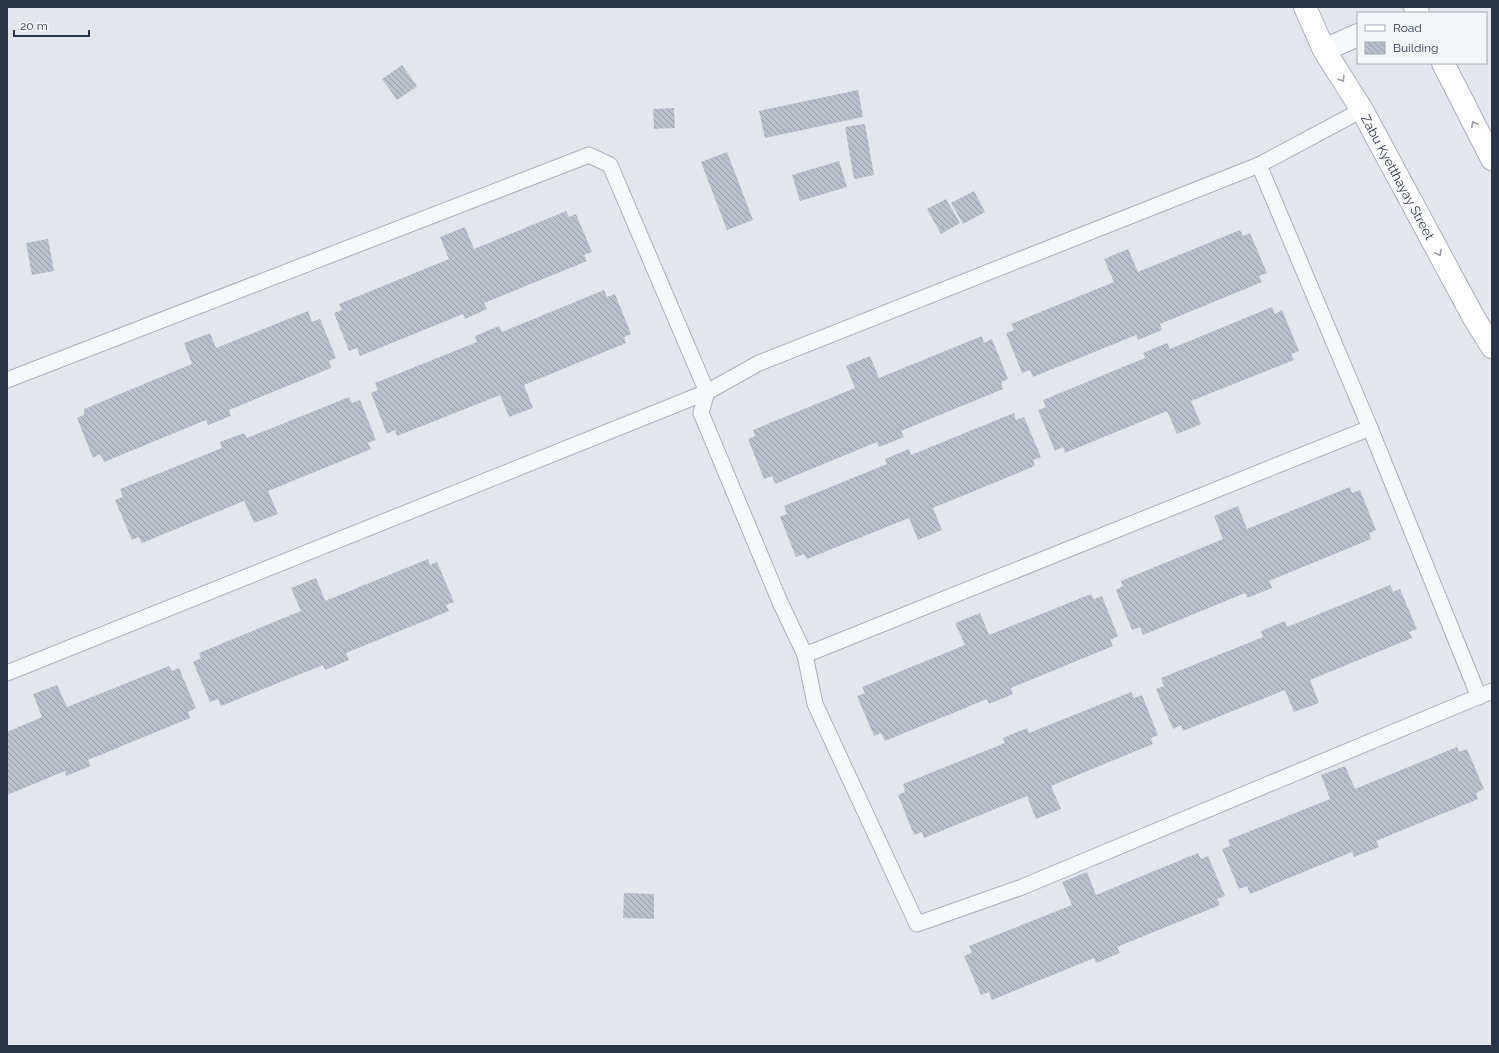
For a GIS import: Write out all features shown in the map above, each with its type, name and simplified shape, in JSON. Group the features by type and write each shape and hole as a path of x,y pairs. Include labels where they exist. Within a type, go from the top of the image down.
{"main road":[{"name":"Zabu Kyetthayay Street","path":"1305,7 1324,50 1362,110 1470,311 1492,347"},
{"path":"1444,64 1492,159"}],"street":[{"path":"1324,50 1357,35"}],"lane":[{"path":"7,673 707,392 759,363 1259,165 1362,110"},
{"path":"7,380 589,155 610,164 707,392 700,412 780,602 805,655 815,704 917,924 1022,887 1486,694 1370,428 1259,165"},
{"path":"805,655 1370,428"}],"building":[{"path":"402,65 417,86 397,100 382,79"},
{"path":"858,90 863,117 765,138 759,111"},
{"path":"674,108 675,128 654,129 653,109"},
{"path":"865,124 874,175 854,179 845,127"},
{"path":"727,152 753,220 727,230 701,162"},
{"path":"839,161 847,187 800,201 792,175"},
{"path":"974,191 985,212 963,224 951,203"},
{"path":"946,199 960,223 941,234 927,209"},
{"path":"566,211 569,217 576,214 592,252 584,255 587,261 484,303 487,309 465,319 463,314 360,356 357,348 349,351 334,313 342,310 339,304 449,259 440,237 465,227 474,249"},
{"path":"1240,230 1243,236 1250,233 1267,273 1259,276 1262,282 1160,324 1162,330 1138,340 1136,335 1033,377 1030,370 1022,373 1006,333 1014,330 1011,324 1114,282 1104,259 1128,249 1138,272"},
{"path":"48,239 54,271 32,275 26,243"},
{"path":"604,290 607,297 615,294 631,334 624,337 626,343 524,385 533,408 509,417 500,395 397,436 395,430 387,434 371,393 378,390 375,383 477,342 475,336 499,326 502,332"},
{"path":"1272,307 1275,314 1282,310 1299,351 1291,354 1294,360 1191,401 1201,424 1177,434 1167,411 1065,453 1063,447 1055,451 1038,410 1046,407 1043,400 1145,358 1143,353 1167,343 1170,349"},
{"path":"308,311 312,322 320,319 336,358 329,361 331,368 229,410 231,416 208,425 206,420 104,462 100,454 93,458 77,418 84,415 84,409 192,364 184,343 210,333 216,348"},
{"path":"982,336 984,343 992,339 1008,379 1001,382 1003,389 901,431 904,437 879,447 877,442 775,484 772,476 764,479 748,439 755,436 753,430 855,388 846,366 870,356 879,378"},
{"path":"349,397 352,403 360,400 376,440 368,443 371,449 268,491 278,514 254,523 244,501 142,543 139,537 132,540 115,500 123,497 120,489 222,448 220,442 244,433 247,438"},
{"path":"1014,413 1016,420 1024,417 1041,457 1033,460 1035,466 933,508 942,530 918,540 909,518 807,559 804,554 796,557 780,517 787,514 784,506 887,464 885,459 909,449 911,455"},
{"path":"1350,487 1352,493 1360,490 1376,530 1369,533 1371,539 1269,581 1272,588 1247,598 1245,593 1143,635 1140,627 1132,630 1116,590 1123,586 1121,581 1223,539 1214,516 1238,506 1247,529"},
{"path":"428,559 430,565 437,562 454,602 446,605 449,611 346,653 349,660 325,670 323,665 221,706 218,699 210,702 193,662 201,658 199,653 301,611 291,588 316,578 325,601"},
{"path":"1390,585 1393,592 1400,589 1417,629 1409,632 1412,638 1310,680 1319,703 1294,712 1285,690 1183,731 1181,725 1173,729 1156,689 1164,686 1161,678 1263,637 1261,631 1285,621 1287,627"},
{"path":"1091,594 1094,599 1102,596 1118,636 1110,640 1113,646 1011,688 1013,694 989,704 987,699 885,741 881,733 874,736 857,696 865,693 862,687 965,645 955,623 980,613 989,635"},
{"path":"169,666 172,671 179,668 196,708 188,712 190,718 88,760 91,766 66,776 65,771 7,795 7,732 42,717 33,694 57,685 67,707"},
{"path":"1131,692 1134,698 1142,695 1158,735 1151,738 1153,744 1051,786 1061,809 1036,819 1027,796 924,838 922,832 914,835 898,795 905,792 903,784 1005,743 1003,738 1027,728 1029,733"},
{"path":"1457,747 1459,752 1467,749 1484,789 1476,793 1478,799 1376,841 1379,847 1354,857 1352,852 1250,894 1247,886 1239,889 1222,849 1230,846 1228,840 1330,799 1321,775 1345,766 1355,789"},
{"path":"1198,853 1201,859 1208,856 1225,896 1217,899 1220,905 1117,947 1120,953 1096,963 1094,958 992,1000 989,992 981,995 964,956 972,953 969,946 1072,905 1062,882 1087,872 1096,895"},
{"path":"624,893 654,894 654,919 623,918"}]}
